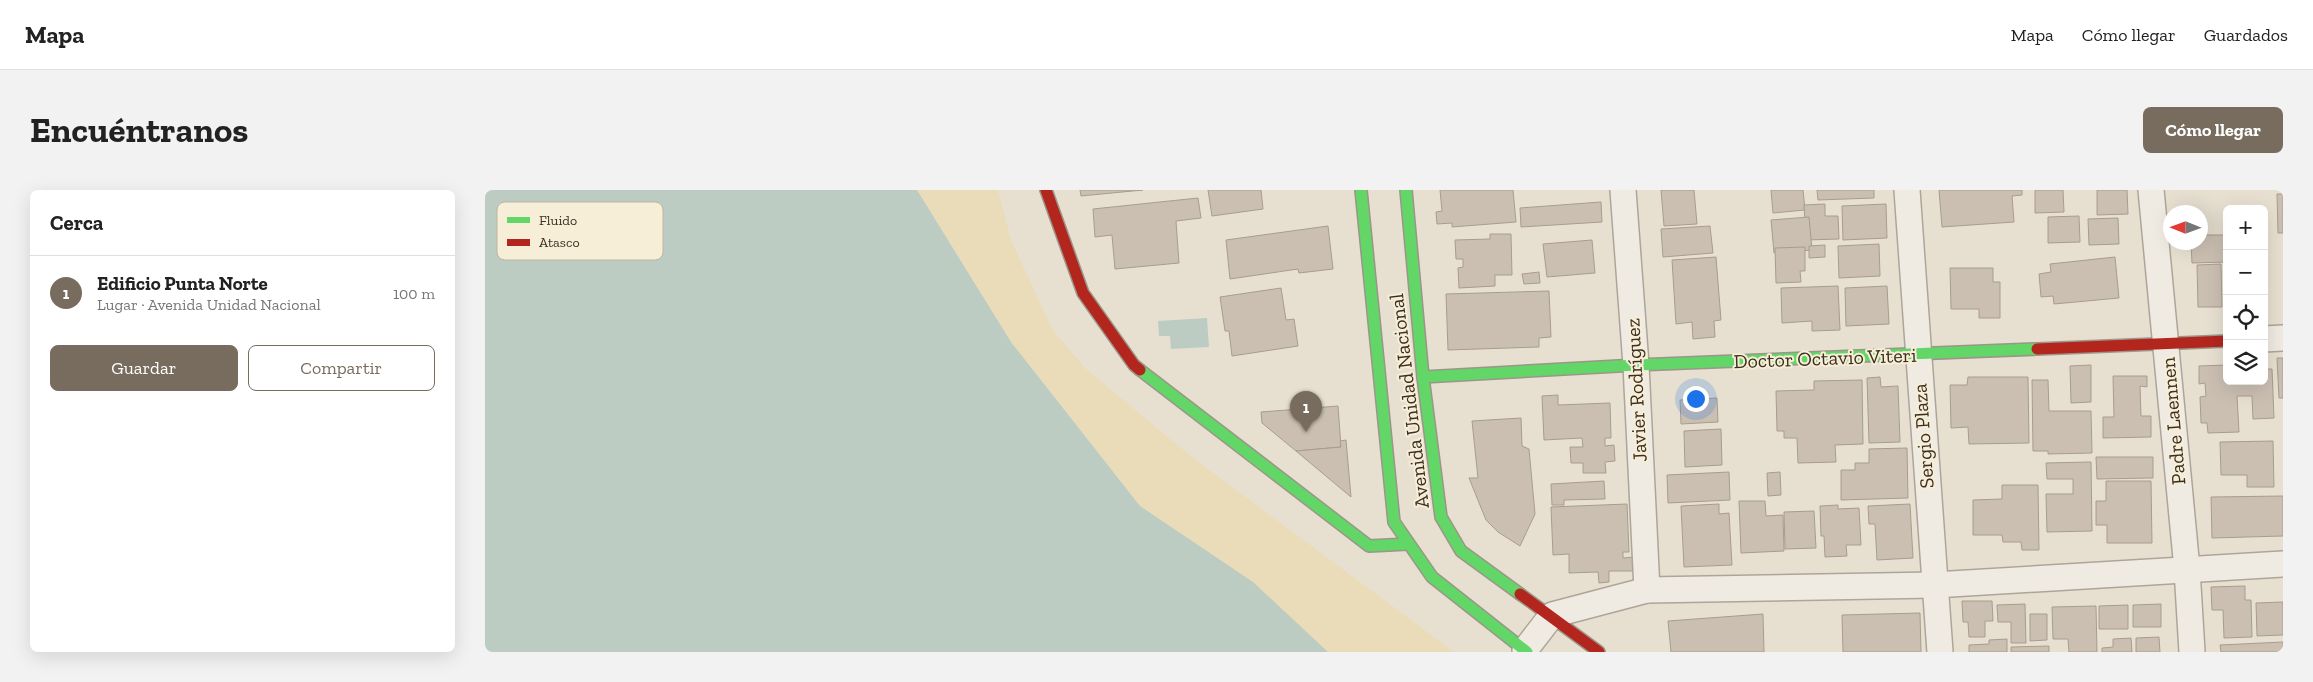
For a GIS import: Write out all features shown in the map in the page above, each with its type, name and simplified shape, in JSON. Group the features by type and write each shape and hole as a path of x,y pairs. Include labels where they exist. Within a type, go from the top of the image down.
{"street":[{"path":"1046,190 1083,294 1134,365 1369,546 1408,544"},
{"name":"Avenida Unidad Nacional","path":"1361,190 1394,522 1432,577 1526,651"},
{"name":"Avenida Unidad Nacional","path":"1406,190 1423,377 1441,517 1461,551 1552,615 1599,652"},
{"name":"Javier Rodríguez","path":"1623,190 1636,365 1647,590"},
{"name":"Sergio Plaza","path":"1907,190 1917,355 1940,652"},
{"name":"Padre Laennen","path":"2151,190 2187,569 2192,652"},
{"path":"2268,339 2283,338"},
{"name":"Doctor Octavio Viteri","path":"1423,377 1636,365 2223,341"},
{"path":"1526,651 1552,615 1647,590 1934,585 2283,564"}],"sand":[{"path":"917,190 998,190 1011,240 1052,329 1086,369 1192,457 1454,652 1314,652 1140,506 1011,342"}],"shaded area":[{"path":"485,190 917,190 1011,342 1140,506 1253,582 1328,652 485,652"},
{"path":"1207,318 1209,347 1171,349 1170,336 1159,336 1158,321"}],"building":[{"path":"1080,190 1143,190 1081,196"},
{"path":"1208,190 1261,190 1263,209 1212,216"},
{"path":"1440,190 1513,190 1516,222 1452,227 1452,223 1437,224 1436,212 1442,211"},
{"path":"1661,190 1694,190 1697,224 1664,226"},
{"path":"1771,190 1803,190 1805,210 1773,213"},
{"path":"1817,190 1874,190 1874,198 1818,200"},
{"path":"1939,190 2022,190 2022,195 2012,196 2014,222 1942,227"},
{"path":"2035,190 2063,190 2064,212 2035,213"},
{"path":"2097,190 2127,190 2128,214 2097,215"},
{"path":"2277,194 2283,194 2283,233 2278,233"},
{"path":"1198,198 1201,218 1176,221 1179,263 1115,269 1112,235 1095,237 1093,209"},
{"path":"1601,202 1602,222 1521,227 1520,208"},
{"path":"1825,204 1825,216 1838,216 1839,239 1806,240 1804,205"},
{"path":"1886,204 1887,238 1843,240 1842,206"},
{"path":"2079,216 2080,242 2048,243 2048,217"},
{"path":"1809,217 1812,250 1774,253 1771,220"},
{"path":"2118,218 2119,244 2089,245 2088,219"},
{"path":"1328,226 1333,269 1299,273 1298,269 1230,279 1226,240"},
{"path":"1710,226 1713,253 1663,257 1661,229"},
{"path":"1490,234 1511,234 1512,275 1495,275 1495,286 1459,288 1458,268 1463,267 1463,259 1456,259 1455,240 1490,239"},
{"path":"2208,235 2223,235 2223,262 2192,263 2191,250 2208,250"},
{"path":"1592,240 1595,273 1547,277 1543,244"},
{"path":"1879,244 1880,276 1839,278 1838,246"},
{"path":"1825,245 1825,257 1809,258 1809,246"},
{"path":"1805,247 1805,271 1800,271 1801,282 1776,283 1775,248"},
{"path":"1716,257 1721,320 1714,321 1715,337 1693,339 1692,322 1676,324 1672,260"},
{"path":"2115,257 2119,298 2054,304 2053,296 2041,297 2039,274 2051,272 2050,264"},
{"path":"2221,264 2222,307 2198,307 2197,265"},
{"path":"1950,268 1993,268 1993,282 2000,282 2000,318 1979,318 1979,309 1951,309"},
{"path":"1539,272 1540,283 1524,284 1522,274"},
{"path":"1838,286 1840,330 1812,331 1812,321 1782,323 1781,288"},
{"path":"1887,286 1889,324 1846,326 1845,288"},
{"path":"1281,288 1286,320 1294,319 1298,346 1232,356 1229,331 1225,331 1220,297"},
{"path":"1549,291 1551,337 1539,338 1539,347 1448,350 1446,294"},
{"path":"2277,358 2283,358 2283,398 2279,398"},
{"path":"2091,365 2091,402 2071,403 2070,366"},
{"path":"2223,365 2223,385 2268,385 2268,369 2272,369 2274,418 2253,419 2252,396 2237,396 2239,432 2208,433 2207,423 2201,423 2200,397 2206,396 2205,383 2199,384 2199,366"},
{"path":"2113,376 2147,376 2147,387 2140,386 2141,416 2151,416 2151,437 2103,438 2103,417 2114,417"},
{"path":"1880,377 1881,387 1898,386 1900,442 1869,443 1867,378"},
{"path":"1968,377 2028,377 2029,443 1969,444 1968,427 1951,428 1950,385 1967,385"},
{"path":"1862,380 1863,444 1835,445 1836,462 1798,463 1797,438 1784,438 1784,431 1777,431 1776,391 1814,390 1814,381"},
{"path":"2032,380 2048,380 2049,411 2091,411 2092,453 2048,454 2048,451 2033,451"},
{"path":"1558,395 1558,405 1610,403 1611,438 1605,438 1605,446 1614,445 1615,461 1605,462 1606,473 1583,473 1583,463 1571,463 1570,447 1583,447 1582,438 1544,440 1542,396"},
{"path":"1717,398 1718,422 1681,424 1680,400"},
{"path":"1338,406 1341,447 1296,451 1262,423 1261,412"},
{"path":"1521,418 1522,446 1529,449 1535,514 1520,546 1498,532 1486,520 1469,478 1478,478 1472,421"},
{"path":"1721,429 1722,465 1685,467 1684,431"},
{"path":"1346,440 1351,497 1296,451 1341,447 1340,441"},
{"path":"2273,441 2274,487 2247,487 2247,475 2221,475 2220,442"},
{"path":"1907,448 1908,498 1841,500 1841,470 1855,470 1855,463 1869,463 1869,449"},
{"path":"2096,457 2153,457 2153,478 2097,479"},
{"path":"2091,462 2092,531 2047,532 2046,494 2073,494 2073,479 2047,479 2046,463"},
{"path":"1729,472 1730,500 1668,503 1667,475"},
{"path":"1780,472 1781,495 1768,496 1767,473"},
{"path":"1604,481 1605,499 1564,500 1564,505 1552,505 1551,484"},
{"path":"2106,481 2151,481 2152,543 2107,543 2107,525 2096,525 2096,501 2106,501"},
{"path":"2002,485 2038,485 2039,550 2022,550 2021,542 2003,542 2002,535 1973,535 1973,500 2002,499"},
{"path":"2283,496 2283,536 2212,538 2211,497"},
{"path":"1739,501 1765,501 1766,516 1783,515 1784,551 1741,553"},
{"path":"1627,504 1629,552 1623,552 1623,558 1635,557 1635,571 1609,571 1609,582 1599,583 1598,572 1569,573 1569,554 1553,555 1551,507"},
{"path":"1719,504 1719,514 1729,513 1732,565 1684,567 1681,506"},
{"path":"1910,504 1913,558 1877,560 1875,524 1869,524 1868,506"},
{"path":"1838,505 1838,509 1859,508 1861,545 1846,545 1847,556 1825,557 1824,536 1821,536 1820,506"},
{"path":"1814,511 1816,548 1785,549 1784,512"},
{"path":"2245,586 2245,600 2251,600 2252,637 2224,638 2223,610 2212,610 2211,587"},
{"path":"1962,601 1992,601 1993,621 1985,621 1985,637 1969,637 1968,622 1963,622"},
{"path":"2283,602 2283,635 2257,636 2256,603"},
{"path":"2025,604 2026,643 2011,643 2011,622 1998,622 1997,605"},
{"path":"2161,604 2161,627 2133,627 2133,605"},
{"path":"2128,605 2128,629 2099,629 2099,606"},
{"path":"2096,606 2097,652 2069,652 2068,639 2053,639 2052,607"},
{"path":"1920,613 1921,652 1843,652 1842,615"},
{"path":"1763,614 1764,652 1671,652 1668,621"},
{"path":"2030,614 2047,614 2047,640 2030,641"},
{"path":"2159,637 2160,652 2136,652 2136,638"},
{"path":"2131,638 2132,652 2102,652 2102,648 2113,647 2113,639"},
{"path":"2007,639 2007,652 1969,652 1969,645 1989,644 1989,640"},
{"path":"2283,642 2283,652 2221,652 2220,645"},
{"path":"2049,646 2049,652 2011,652 2011,647"}],"traffic: fast":[{"path":"1361,190 1394,522 1432,577 1527,652"},
{"path":"1406,190 1423,377 1441,517 1461,551 1520,594"},
{"path":"1423,377 1636,365 2037,349"},
{"path":"1140,370 1369,546 1408,544"}],"traffic: jam":[{"path":"1046,190 1083,293 1134,365 1140,370"},
{"path":"2037,349 2223,341"},
{"path":"1520,594 1599,652"}],"place":[{"name":"Edificio Punta Norte","path":"1306,432"}]}
